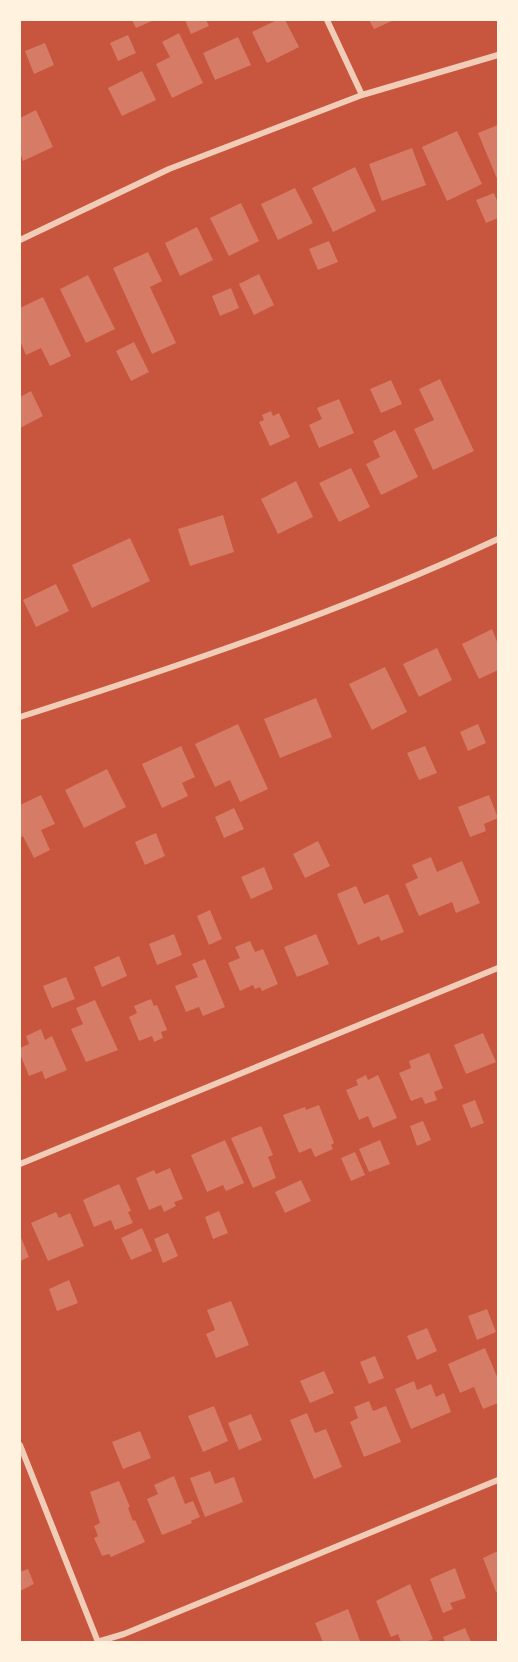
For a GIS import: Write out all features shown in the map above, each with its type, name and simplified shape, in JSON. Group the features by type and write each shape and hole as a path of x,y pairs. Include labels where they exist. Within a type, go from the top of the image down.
{"street":[{"path":"327,20 362,95"},
{"path":"20,240 169,169 362,95 498,55"},
{"path":"20,717 115,687 265,633 433,569 498,539"},
{"path":"20,1164 498,968"},
{"path":"20,1445 98,1642 124,1634 498,1480"}],"building":[{"path":"132,20 154,20 136,28"},
{"path":"185,20 206,20 209,26 191,34"},
{"path":"277,20 285,20 299,47 267,63 252,32"},
{"path":"369,20 394,20 374,29"},
{"path":"179,33 203,83 172,98 156,64 170,57 162,42"},
{"path":"128,35 136,53 118,61 110,43"},
{"path":"238,37 251,65 215,80 203,53"},
{"path":"45,43 54,65 34,74 25,51"},
{"path":"142,71 156,100 122,116 108,88"},
{"path":"36,110 53,147 23,161 20,153 20,118"},
{"path":"498,125 498,181 478,133"},
{"path":"457,131 482,184 447,201 422,147"},
{"path":"412,148 426,185 382,201 369,164"},
{"path":"355,167 376,211 333,232 312,188"},
{"path":"295,188 313,223 278,240 261,204"},
{"path":"494,193 498,203 498,218 486,223 476,200"},
{"path":"241,203 259,241 229,256 210,218"},
{"path":"197,227 213,260 180,276 165,243"},
{"path":"329,241 338,262 318,270 309,249"},
{"path":"148,252 162,281 150,287 176,343 152,354 113,268"},
{"path":"259,274 274,305 254,315 239,284"},
{"path":"88,275 115,329 86,343 60,289"},
{"path":"231,288 239,308 220,316 212,296"},
{"path":"43,297 71,356 50,366 41,348 26,355 20,341 20,308"},
{"path":"134,342 149,372 131,381 116,351"},
{"path":"440,379 474,451 433,470 414,429 434,420 419,389"},
{"path":"391,380 402,404 381,413 370,389"},
{"path":"31,391 43,416 20,428 20,397"},
{"path":"339,399 354,433 319,448 309,425 322,419 317,408"},
{"path":"271,411 273,416 279,413 290,437 270,446 259,422 264,420 262,415"},
{"path":"395,430 418,477 381,495 366,464 380,457 373,441"},
{"path":"351,468 370,507 339,522 319,483"},
{"path":"296,481 313,517 278,534 261,499"},
{"path":"223,515 234,552 190,566 178,529"},
{"path":"130,538 150,581 92,608 72,565"},
{"path":"56,584 69,611 36,627 23,600"},
{"path":"492,629 498,644 498,670 479,679 462,644"},
{"path":"437,648 452,680 419,697 403,664"},
{"path":"385,667 407,712 372,730 349,684"},
{"path":"316,698 332,737 280,758 264,719"},
{"path":"238,724 268,789 240,802 230,780 215,787 195,744"},
{"path":"478,724 486,743 468,751 460,732"},
{"path":"181,746 195,777 182,783 188,796 162,808 142,764"},
{"path":"425,746 437,773 419,780 407,753"},
{"path":"107,769 126,807 84,828 65,790"},
{"path":"41,795 55,824 41,830 50,850 34,858 23,836 20,838 20,805"},
{"path":"489,795 498,818 484,824 486,831 470,837 458,807"},
{"path":"234,808 244,829 224,838 215,817"},
{"path":"156,833 165,856 145,865 135,842"},
{"path":"318,841 330,866 305,878 293,854"},
{"path":"431,857 437,872 462,861 480,903 456,913 452,902 419,916 405,884 418,878 412,865"},
{"path":"264,867 273,889 251,899 241,877"},
{"path":"356,886 364,904 388,894 404,932 381,941 379,936 358,945 337,894"},
{"path":"210,910 222,939 209,945 197,916"},
{"path":"174,934 182,955 157,965 149,944"},
{"path":"316,934 329,964 297,977 284,947"},
{"path":"250,941 255,952 263,949 278,984 262,991 260,987 255,989 253,985 240,991 228,963 240,958 235,947"},
{"path":"119,956 127,976 102,987 94,967"},
{"path":"205,959 225,1007 203,1016 199,1007 186,1012 175,986 198,977 192,964"},
{"path":"66,977 75,999 52,1008 43,986"},
{"path":"151,999 154,1006 157,1005 167,1030 161,1032 163,1038 154,1042 152,1036 139,1041 129,1017 137,1013 134,1006"},
{"path":"95,1000 118,1050 86,1062 71,1029 83,1024 76,1008"},
{"path":"41,1029 45,1040 52,1036 67,1070 45,1079 42,1071 29,1076 20,1054 20,1048 29,1044 26,1036"},
{"path":"483,1033 496,1062 466,1074 454,1045"},
{"path":"429,1053 443,1088 434,1092 437,1100 425,1104 422,1097 411,1101 399,1073 411,1068 409,1061"},
{"path":"366,1075 368,1080 378,1075 397,1118 373,1128 368,1116 359,1120 346,1090 358,1085 356,1080"},
{"path":"475,1100 484,1123 471,1128 462,1105"},
{"path":"319,1105 334,1143 331,1145 333,1149 315,1157 311,1148 299,1153 283,1115 305,1107 306,1110"},
{"path":"423,1121 431,1140 417,1146 410,1126"},
{"path":"261,1126 273,1155 268,1157 276,1178 253,1188 231,1138"},
{"path":"225,1140 244,1183 226,1191 223,1185 207,1192 191,1155"},
{"path":"380,1140 390,1164 369,1172 359,1149"},
{"path":"355,1152 365,1175 351,1181 341,1158"},
{"path":"170,1168 183,1199 174,1202 176,1206 164,1212 161,1205 149,1210 136,1178 154,1170 156,1174"},
{"path":"301,1180 311,1201 285,1213 275,1192"},
{"path":"119,1184 131,1211 128,1212 133,1223 115,1230 111,1220 94,1227 83,1200"},
{"path":"219,1211 228,1233 213,1239 205,1217"},
{"path":"56,1212 59,1218 70,1213 84,1246 48,1261 31,1223"},
{"path":"142,1228 152,1251 131,1260 121,1238"},
{"path":"168,1233 178,1256 163,1263 154,1239"},
{"path":"20,1235 29,1257 20,1261"},
{"path":"69,1280 78,1303 57,1311 49,1289"},
{"path":"231,1301 249,1345 216,1358 206,1334 215,1330 207,1310"},
{"path":"487,1309 496,1332 477,1340 468,1316"},
{"path":"427,1328 437,1351 417,1360 407,1336"},
{"path":"485,1348 498,1379 498,1403 483,1409 474,1387 460,1393 448,1364"},
{"path":"375,1356 384,1378 369,1384 360,1362"},
{"path":"324,1371 334,1393 310,1403 300,1381"},
{"path":"414,1381 417,1390 431,1384 436,1397 444,1393 451,1412 411,1429 395,1389"},
{"path":"369,1401 373,1411 386,1406 401,1442 364,1457 350,1422 358,1418 354,1407"},
{"path":"214,1406 228,1441 203,1452 188,1416"},
{"path":"307,1413 315,1433 326,1429 342,1467 314,1479 290,1420"},
{"path":"251,1414 262,1440 239,1450 228,1423"},
{"path":"140,1431 151,1458 123,1469 112,1442"},
{"path":"210,1471 215,1484 234,1477 243,1502 205,1517 190,1478"},
{"path":"174,1476 185,1504 193,1501 200,1517 191,1521 192,1523 162,1535 147,1499 158,1494 154,1485"},
{"path":"119,1481 133,1521 135,1520 145,1542 111,1557 109,1554 102,1556 94,1538 98,1536 94,1526 100,1523 90,1492"},
{"path":"498,1551 498,1592 496,1592 483,1558"},
{"path":"455,1568 466,1598 450,1603 453,1609 443,1613 430,1579"},
{"path":"28,1569 34,1584 20,1591 20,1572"},
{"path":"410,1584 433,1639 425,1642 401,1642 398,1634 391,1637 376,1601"},
{"path":"348,1609 360,1641 323,1642 315,1623"},
{"path":"465,1628 471,1642 445,1642 443,1637"}]}
